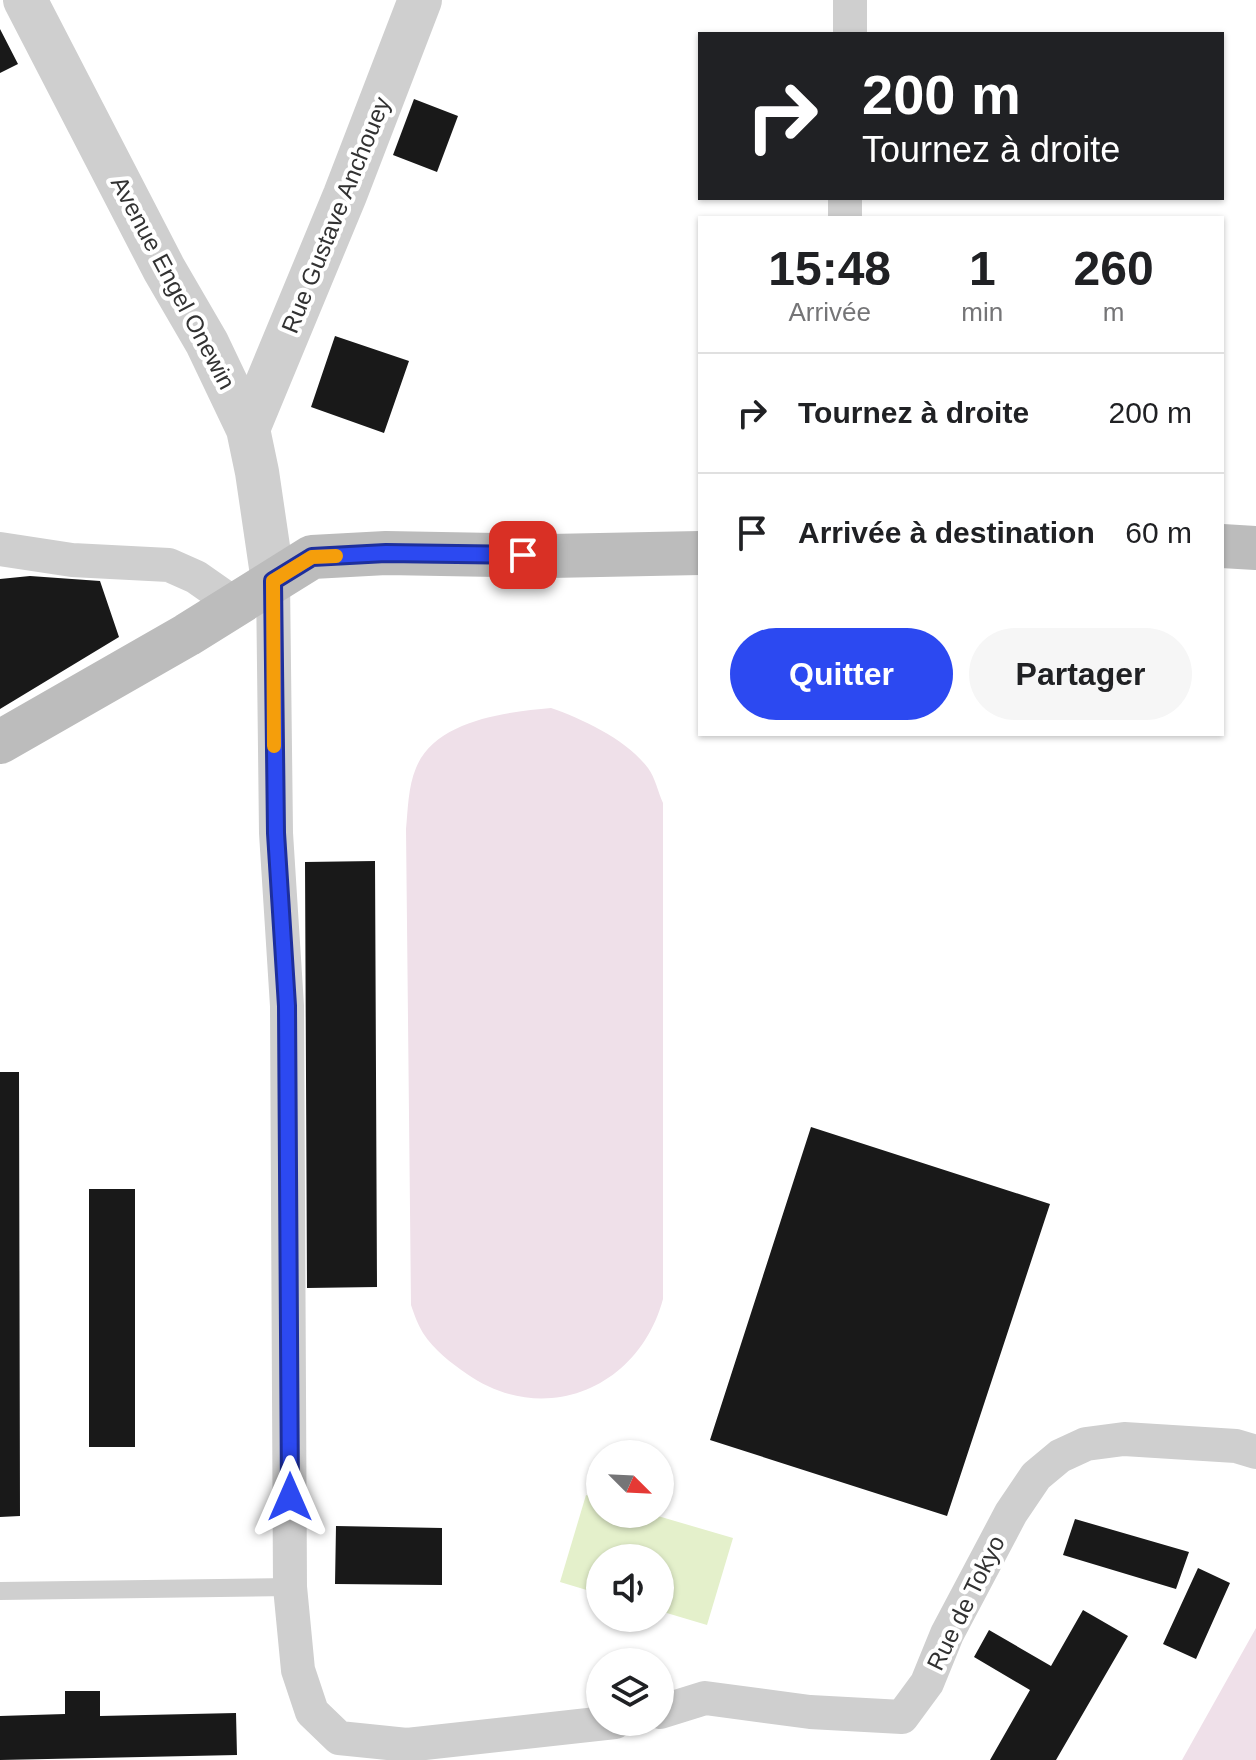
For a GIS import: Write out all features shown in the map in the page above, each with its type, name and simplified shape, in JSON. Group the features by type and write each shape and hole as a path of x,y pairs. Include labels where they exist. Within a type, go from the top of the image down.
{"main road":[{"path":"1224,546 1256,548"},
{"path":"0,742 236,605 312,557 386,553 550,556 698,553"}],"street":[{"name":"Avenue Engel Onewin","path":"25,0 164,269 207,343 248,429 273,581"},
{"name":"Rue Gustave Anchouey","path":"248,429 335,221 420,0"},
{"path":"850,0 850,32"},
{"path":"0,549 72,560 169,565 196,577 236,605"},
{"path":"273,581 276,833 287,1006 290,1587 298,1670 312,1712 339,1738 407,1753 586,1726"},
{"name":"Rue de Tokyo","path":"674,1708 705,1698 810,1712 902,1717 927,1683 947,1634 1011,1513 1036,1476 1060,1456 1086,1444 1124,1439 1236,1446 1256,1452"}],"lane":[{"path":"0,1591 290,1587"}],"shaded area":[{"path":"551,708 590,724 628,748 650,772 663,803 663,1299 651,1330 633,1356 611,1376 585,1390 557,1397 527,1398 497,1390 449,1361 423,1333 411,1305 406,829 413,775 425,752 439,739 455,729 494,716"},
{"path":"586,1495 586,1528 674,1528 674,1521 733,1538 707,1625 674,1615 674,1544 586,1544 586,1590 560,1582"},
{"path":"1256,1628 1256,1760 1182,1760"}],"building":[{"path":"0,29 18,64 0,73"},
{"path":"414,99 458,116 437,172 393,155"},
{"path":"335,336 409,361 384,433 311,407"},
{"path":"30,576 100,581 119,637 0,709 0,579"},
{"path":"375,861 377,1287 307,1288 305,862"},
{"path":"0,1072 19,1072 20,1516 0,1517"},
{"path":"811,1127 1050,1204 947,1516 710,1440"},
{"path":"89,1189 135,1189 135,1447 89,1447"},
{"path":"1075,1519 1189,1552 1176,1589 1063,1555"},
{"path":"336,1526 442,1528 442,1585 335,1584"},
{"path":"1198,1568 1230,1583 1196,1659 1163,1644"},
{"path":"1083,1610 1128,1636 1056,1760 990,1760 1030,1690 974,1657 989,1630 1051,1666"},
{"path":"65,1691 100,1691 100,1716 236,1713 237,1755 0,1760 0,1716 65,1714"}],"slow traffic":[{"path":"274,746 273,581 312,557 336,556"}],"route":[{"path":"290,1497 287,1006 276,833 272,704 273,581 312,557 386,553 523,555"}]}
